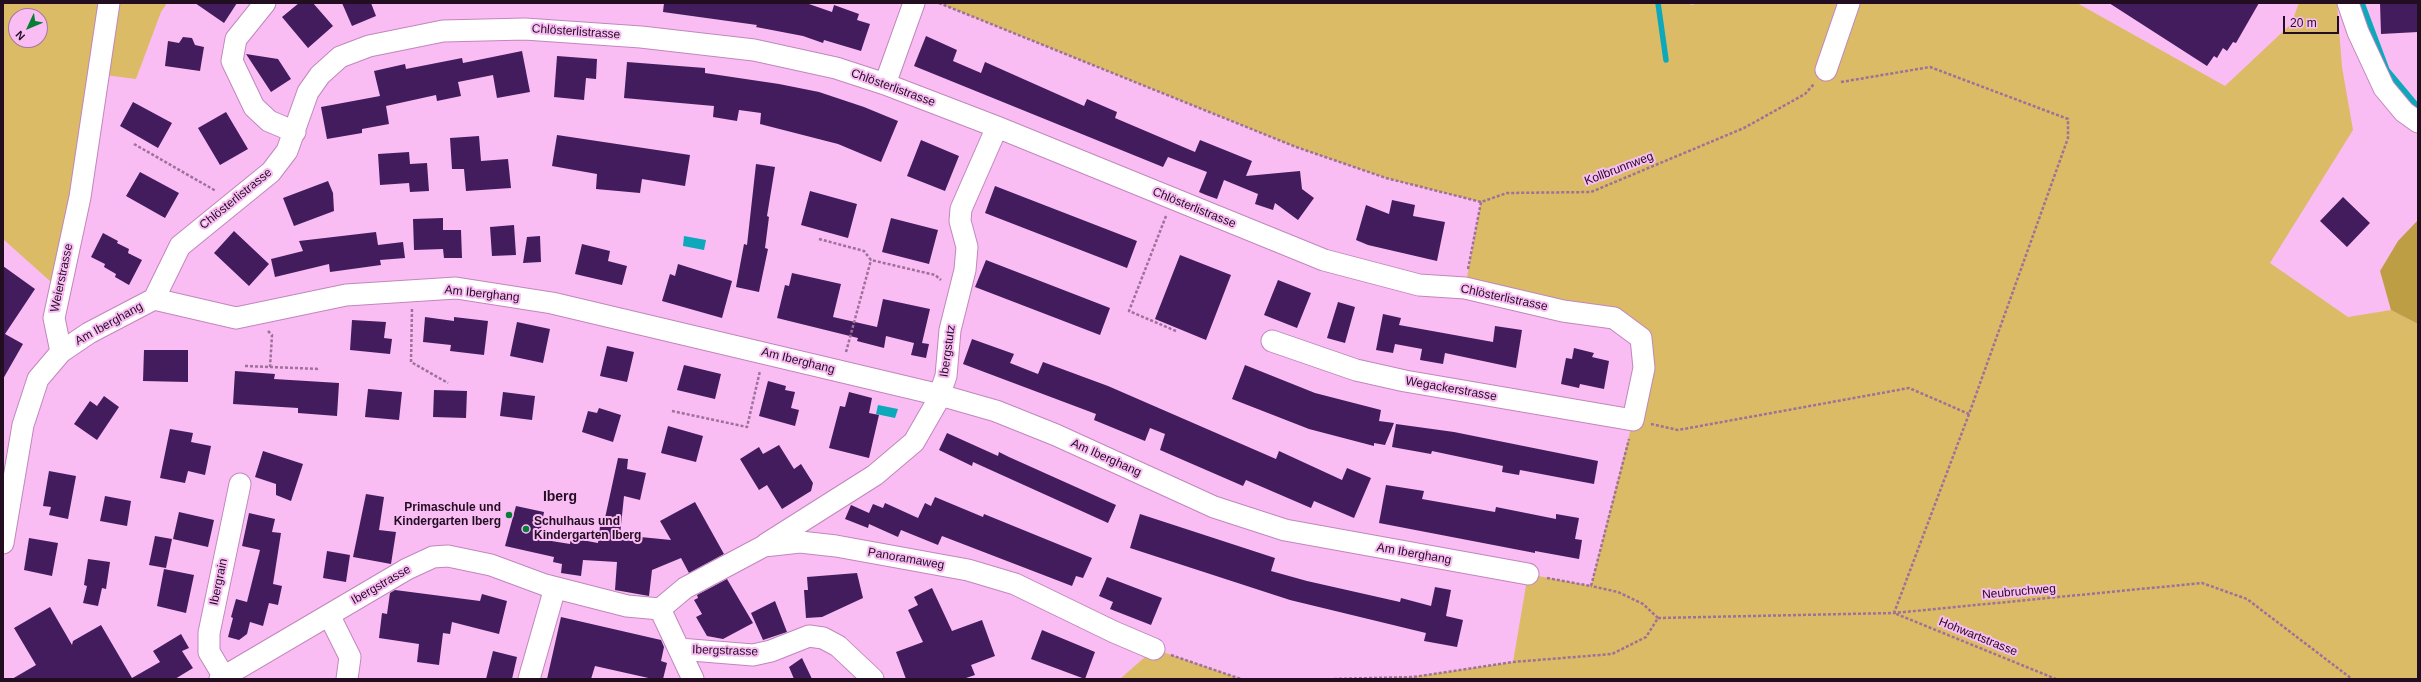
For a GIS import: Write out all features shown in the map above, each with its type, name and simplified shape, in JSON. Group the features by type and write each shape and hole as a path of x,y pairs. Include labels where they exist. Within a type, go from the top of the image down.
{"street":[{"name":"Weierstrasse","path":"60,352 54,318 80,197 109,3"},
{"path":"265,3 236,39 232,61 254,107 268,121 295,132"},
{"path":"885,84 914,3"},
{"path":"1831,76 1849,3"},
{"path":"2348,3 2358,32 2384,88 2404,112 2418,122"},
{"name":"Chlösterlistrasse","path":"154,299 180,246 271,172 287,151 308,92 320,75 340,57 369,46 443,31 525,28 641,37 731,47 805,60 885,84 997,127 1324,260 1419,285 1465,288 1563,311 1614,318 1641,338 1644,368 1633,420"},
{"name":"Ibergstutz","path":"764,546 875,474 914,442 940,395 946,376 950,330 965,270 967,247 960,221 961,208 997,127"},
{"name":"Am Iberghang","path":"60,352 89,333 154,299 236,318 346,295 456,288 552,303 940,395 996,411 1056,436 1214,507 1285,530 1528,574"},
{"name":"Wegackerstrasse","path":"1272,341 1356,370 1404,382 1633,420"},
{"path":"3,543 23,425 38,379 60,352"},
{"name":"Ibergrain","path":"222,678 209,652 209,633 240,484"},
{"name":"Panoramaweg","path":"660,609 685,588 764,546 800,542 836,546 968,570 1015,584 1114,632 1154,649"},
{"name":"Ibergstrasse","path":"222,678 407,569 433,557 469,559 555,588 627,606 660,609 693,679"},
{"path":"529,679 555,588"},
{"path":"329,615 350,657 347,679"},
{"name":"Ibergstrasse","path":"679,649 753,654 771,651 809,636 823,638 838,646 873,679"}],"path":[{"path":"938,3 1296,147 1386,178 1481,202 1465,288"},
{"path":"1831,76 1930,67 2068,119 2068,138 1969,414 1894,612"},
{"name":"Kollbrunnweg","path":"1481,202 1507,193 1591,192 1744,128 1805,94 1831,76"},
{"path":"134,144 234,201"},
{"path":"1173,199 1129,311 1176,331"},
{"path":"819,239 864,251 871,260 935,275 959,295"},
{"path":"841,372 871,260"},
{"path":"412,290 411,362 448,383"},
{"path":"270,367 272,335"},
{"path":"672,412 747,427 765,353"},
{"path":"245,366 320,369"},
{"path":"1591,586 1633,420 1678,430 1909,388 1969,414"},
{"path":"1334,679 1413,677 1513,662 1612,654 1646,637 1658,618 1643,604 1618,592 1528,574"},
{"name":"Neubruchweg","path":"1658,618 1894,612 2202,583 2247,599 2352,679"},
{"name":"Hohwartstrasse","path":"1894,612 2056,679"},
{"path":"1154,649 1241,679"}],"shaded area":[{"path":"3,3 167,3 161,12 136,79 97,74 60,290 3,239"},
{"path":"939,3 1689,3 1691,5 1701,3 2077,3 2225,86 2291,24 2299,3 2337,3 2342,67 2353,130 2270,263 2348,317 2391,310 2418,324 2418,679 1334,679 1413,677 1513,662 1528,574 1591,586 1633,420 1641,339 1614,318 1465,288 1481,202 1386,178 1296,147"},
{"path":"2418,220 2418,324 2391,310 2380,271 2398,241"},
{"path":"684,236 706,240 704,250 683,246"},
{"path":"878,405 898,409 895,418 876,414"},
{"path":"1154,649 1241,679 1120,679"}],"building":[{"path":"195,3 237,3 224,23"},
{"path":"299,3 313,3 333,26 308,48 282,17"},
{"path":"342,3 371,3 376,16 352,26"},
{"path":"664,3 806,3 832,12 834,5 859,14 857,20 870,24 861,51 824,40 823,43 803,36 756,27 757,25 663,12"},
{"path":"2109,3 2259,3 2236,43 2233,42 2227,51 2223,48 2217,58 2214,56 2207,66"},
{"path":"2380,3 2418,3 2418,32 2381,34"},
{"path":"926,36 957,50 953,61 981,73 985,62 1084,106 1087,99 1117,112 1115,118 1195,152 1200,140 1252,161 1246,176 1300,171 1302,189 1314,198 1298,220 1275,203 1273,210 1255,204 1258,194 1224,180 1217,199 1206,195 1199,192 1207,172 1168,157 1163,167 914,66"},
{"path":"183,37 192,38 195,45 204,47 200,71 165,66 168,41 179,43"},
{"path":"522,51 530,92 497,98 493,75 458,82 461,96 437,101 436,95 386,106 389,124 362,129 362,133 327,139 321,107 380,96 374,71 405,64 406,69 462,58 463,63"},
{"path":"246,54 278,59 291,79 271,92"},
{"path":"557,56 597,59 596,79 586,78 584,100 554,97"},
{"path":"627,62 705,68 705,73 779,84 819,92 864,107 898,121 881,162 838,144 760,124 761,113 739,110 737,121 713,117 714,106 624,98"},
{"path":"133,102 172,123 158,148 120,126"},
{"path":"226,112 248,149 220,165 198,128"},
{"path":"557,135 690,155 685,186 642,179 640,193 596,189 597,174 552,166"},
{"path":"479,136 481,161 508,159 511,188 466,191 464,169 452,169 450,138"},
{"path":"921,140 959,156 945,191 907,176"},
{"path":"409,152 410,164 427,163 429,191 410,192 409,183 380,185 378,154"},
{"path":"756,164 775,167 767,216 769,217 765,248 768,249 759,292 736,287 744,244 747,245"},
{"path":"140,172 179,193 165,218 126,196"},
{"path":"328,181 333,193 334,211 294,226 283,198"},
{"path":"995,186 1137,241 1127,268 985,213"},
{"path":"810,191 857,204 848,238 801,225"},
{"path":"2343,197 2370,223 2347,247 2320,221"},
{"path":"1392,200 1415,205 1413,216 1445,222 1437,261 1368,245 1356,240 1366,205 1389,214"},
{"path":"443,218 443,230 461,230 462,258 444,258 443,249 414,250 413,219"},
{"path":"891,218 938,230 929,264 882,252"},
{"path":"514,225 516,255 492,256 490,227"},
{"path":"234,231 269,264 249,286 214,253"},
{"path":"376,232 378,245 403,242 405,258 380,260 381,265 330,272 329,264 275,277 271,259 303,251 299,241"},
{"path":"103,233 129,249 128,253 142,260 129,285 115,277 116,274 104,267 105,264 91,257"},
{"path":"540,236 541,262 523,263 527,237"},
{"path":"582,244 610,251 608,261 627,266 622,285 575,274"},
{"path":"1180,255 1231,275 1206,340 1155,319"},
{"path":"986,260 1110,308 1100,335 975,287"},
{"path":"678,264 732,281 722,318 662,301 670,274 675,276"},
{"path":"3,266 35,289 5,334 23,344 3,379"},
{"path":"792,273 841,284 833,317 877,327 883,299 930,309 922,343 929,344 926,358 911,355 914,343 886,336 884,348 857,341 858,338 777,318 785,285 789,286"},
{"path":"1278,280 1311,293 1297,328 1264,315"},
{"path":"1338,302 1355,307 1345,343 1327,338"},
{"path":"1383,314 1401,318 1399,325 1493,342 1495,326 1522,330 1516,368 1445,353 1443,364 1420,360 1422,349 1395,344 1393,353 1376,350"},
{"path":"425,317 454,321 454,317 488,321 484,355 450,351 451,345 423,342"},
{"path":"352,320 386,322 384,338 392,339 390,354 350,350"},
{"path":"517,322 550,329 543,363 510,356"},
{"path":"972,339 1014,354 1010,363 1038,374 1043,362 1108,386 1276,459 1279,451 1342,480 1347,468 1371,478 1354,518 1314,501 1311,508 1246,480 1243,486 1160,450 1165,434 1150,428 1145,441 1094,420 1096,414 963,364"},
{"path":"607,346 634,352 627,382 600,376"},
{"path":"1574,348 1594,353 1592,357 1609,361 1604,389 1580,384 1579,388 1561,384 1566,358 1572,359"},
{"path":"144,350 188,350 188,382 143,381"},
{"path":"684,365 721,374 715,399 677,390"},
{"path":"1245,365 1315,393 1381,410 1379,421 1394,423 1385,445 1374,443 1374,446 1309,429 1232,399"},
{"path":"235,371 275,374 274,379 339,383 337,416 298,413 298,408 233,404"},
{"path":"768,381 786,386 785,390 795,392 791,408 799,410 795,426 759,416"},
{"path":"368,389 402,392 399,420 365,417"},
{"path":"434,390 467,391 466,418 433,417"},
{"path":"503,392 535,396 532,420 500,416"},
{"path":"849,392 872,398 869,413 879,415 869,458 829,448 840,406 845,407"},
{"path":"104,396 119,407 97,440 74,424 90,401 97,406"},
{"path":"599,408 621,415 613,442 582,432 588,411 597,413"},
{"path":"1396,424 1454,432 1598,461 1594,484 1520,470 1519,475 1502,472 1503,466 1432,451 1431,454 1392,447"},
{"path":"668,426 703,436 696,462 661,453"},
{"path":"170,429 193,433 191,442 211,446 205,475 188,471 185,483 160,478"},
{"path":"947,433 998,456 999,452 1116,505 1108,523 973,462 972,466 939,450"},
{"path":"779,445 794,469 801,464 813,483 811,491 782,509 767,485 759,490 740,459 759,447 763,454"},
{"path":"263,451 303,464 291,501 276,495 276,484 255,477"},
{"path":"618,458 628,459 627,469 646,473 640,500 624,496 620,535 671,540 660,521 695,502 724,554 689,573 681,558 652,570 649,596 615,590 617,562 583,560 581,576 561,573 562,564 553,562 554,557 505,546 516,506 544,512 539,539 570,544 571,538 598,543 601,518 605,518"},
{"path":"49,471 76,476 68,519 49,515 51,507 43,506"},
{"path":"1386,485 1424,491 1422,499 1495,512 1496,507 1556,519 1556,514 1579,518 1575,539 1582,540 1579,559 1535,551 1535,553 1379,523"},
{"path":"366,494 384,497 379,530 396,532 391,564 353,557"},
{"path":"105,496 131,501 127,526 100,521"},
{"path":"935,497 983,517 984,514 1092,558 1083,578 1076,576 1072,586 942,536 938,545 901,530 898,537 869,524 868,528 845,519 851,505 869,513 873,504 883,508 885,503 918,518 925,503 931,506"},
{"path":"179,512 214,520 208,547 173,539"},
{"path":"249,513 275,519 272,532 281,533 273,584 282,586 278,605 269,603 263,626 250,622 247,634 239,640 228,637 233,618 231,617 236,599 247,602 260,550 242,546"},
{"path":"1140,514 1275,558 1271,571 1307,581 1400,602 1401,598 1431,606 1435,587 1451,590 1446,616 1463,620 1457,647 1424,641 1426,633 1290,600 1130,548"},
{"path":"155,536 172,539 166,568 149,565"},
{"path":"29,538 58,543 52,576 24,570"},
{"path":"327,551 350,555 346,582 323,578"},
{"path":"88,559 110,562 106,589 102,588 98,606 83,603 87,586 84,585"},
{"path":"164,569 194,575 186,613 157,606"},
{"path":"857,573 863,598 822,617 806,618 804,590 808,590 807,577"},
{"path":"1107,577 1162,598 1151,625 1110,609 1113,602 1099,596"},
{"path":"727,579 753,623 723,639 707,636 696,617 702,614 694,600 698,598 697,595"},
{"path":"932,588 952,631 982,620 995,656 971,665 975,675 963,679 906,679 896,652 923,642 908,610 918,605 914,597"},
{"path":"395,590 480,601 482,594 507,601 499,634 452,622 450,634 443,633 439,665 417,662 419,644 379,638 382,613 387,614 390,593"},
{"path":"775,601 787,632 763,640 751,613"},
{"path":"50,607 72,645 73,641 101,625 132,678 160,662 153,651 181,634 189,648 182,651 193,668 175,679 12,679 36,665 14,628"},
{"path":"561,617 661,640 664,647 661,661 667,663 663,679 653,679 595,666 591,679 547,679"},
{"path":"1042,630 1095,652 1085,679 1031,659"},
{"path":"493,651 517,657 512,679 486,679"},
{"path":"802,658 812,679 794,679 789,667"}],"waterway":[{"path":"1658,3 1666,60"},
{"path":"2362,3 2387,70 2418,107"}],"place":[{"name":"Primaschule und Kindergarten Iberg","path":"509,515"},
{"name":"Schulhaus und Kindergarten Iberg","path":"526,529"}],"district":[{"name":"Iberg","path":"560,497"}]}
